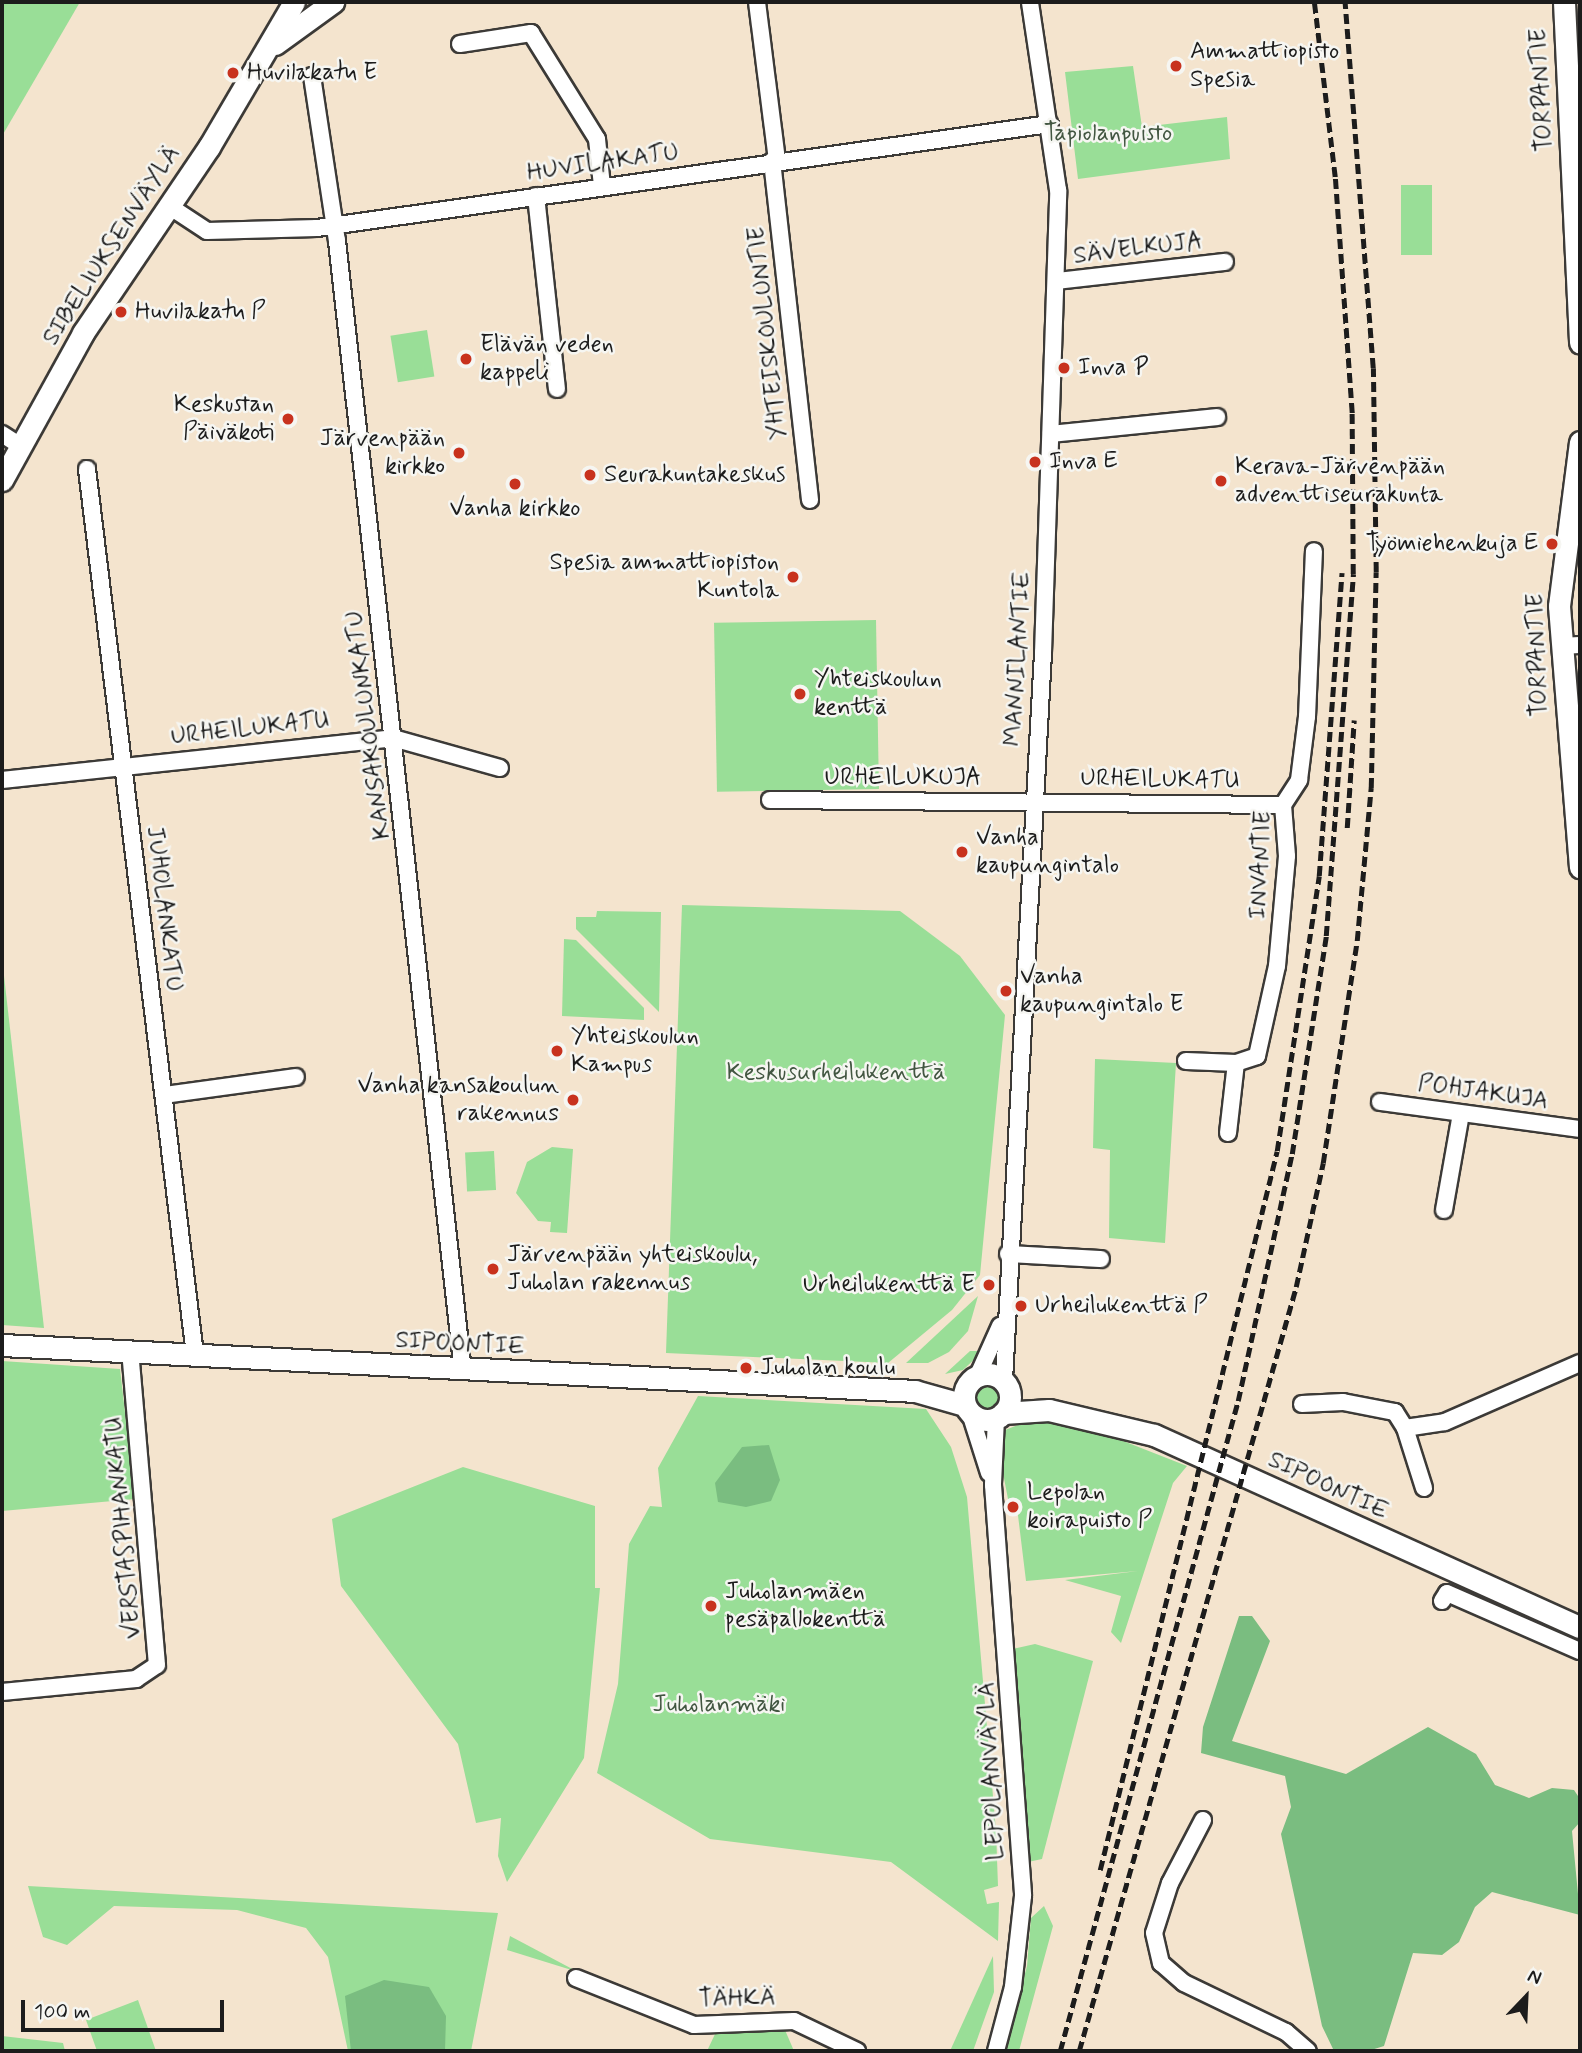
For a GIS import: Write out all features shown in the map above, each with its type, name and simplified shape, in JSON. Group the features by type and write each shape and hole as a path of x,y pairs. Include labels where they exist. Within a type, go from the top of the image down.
{"street":[{"name":"SIBELIUKSENVÄYLÄ","path":"2,480 10,440 169,206 273,46 293,2"},
{"name":"YHTEISKOULUNTIE","path":"757,2 810,500"},
{"name":"MANNILANTIE","path":"1006,1384 1002,1321 1035,801 1051,434 1058,190 1030,2"},
{"name":"TORPANTIE","path":"1564,2 1580,343"},
{"name":"SIBELIUKSENVÄYLÄ","path":"273,46 324,3"},
{"path":"460,44 531,33 597,139 602,186"},
{"name":"KANSAKOULUNKATU","path":"312,76 334,226 463,1371"},
{"name":"HUVILAKATU","path":"169,206 207,231 334,226 774,161 1050,124"},
{"path":"536,196 557,389"},
{"name":"SÄVELKUJA","path":"1056,281 1225,262"},
{"path":"1051,434 1217,417"},
{"name":"TORPANTIE","path":"1580,442 1559,606 1571,646 1580,867"},
{"name":"JUHOLANKATU","path":"87,469 195,1355"},
{"name":"INVANTIE","path":"1236,1063 1258,1056 1278,966 1287,856 1283,805 1299,780 1307,717 1314,551"},
{"name":"URHEILUKATU","path":"2,780 393,738 500,768"},
{"name":"URHEILUKUJA","path":"770,800 1035,801"},
{"name":"URHEILUKATU","path":"1035,801 1283,805"},
{"path":"1186,1061 1236,1063 1228,1133"},
{"path":"164,1095 296,1077"},
{"name":"POHJAKUJA","path":"1380,1102 1580,1129"},
{"path":"1444,1210 1461,1114"},
{"path":"1008,1254 1101,1259"},
{"name":"MANNILANTIE","path":"974,1377 1002,1321"},
{"name":"SIPOONTIE","path":"2,1345 463,1371 915,1391 974,1377 1006,1384 1049,1410 1154,1435 1580,1627"},
{"name":"VERSTASPIHANKATU","path":"2,1692 136,1679 157,1665 130,1352"},
{"path":"1405,1428 1445,1422 1580,1363"},
{"path":"967,1409 974,1377"},
{"path":"1000,1416 1006,1384"},
{"name":"SIPOONTIE","path":"915,1391 967,1409 1000,1416 1049,1410"},
{"path":"1302,1404 1343,1402 1395,1412 1405,1428 1424,1488"},
{"name":"LEPOLANVÄYLÄ","path":"967,1409 993,1485"},
{"name":"LEPOLANVÄYLÄ","path":"996,2051 1013,1987 1023,1896 993,1485 1000,1416"},
{"path":"1442,1601 1447,1593 1580,1651"},
{"path":"1203,1820 1187,1844 1158,1921 1161,1963 1184,1983 1286,2032 1308,2051"},
{"name":"TÄHKÄ","path":"576,1978 694,2025 794,2021 857,2051"}],"green space":[{"path":"2,2 80,2 2,136"},
{"name":"Tapiolanpuisto","path":"1133,66 1142,127 1227,117 1230,159 1078,179 1065,72"},
{"path":"1401,185 1432,185 1432,255 1401,255"},
{"path":"427,330 434,376 398,382 390,336"},
{"path":"876,620 879,789 717,792 714,623"},
{"name":"Keskusurheilukenttä","path":"682,905 900,911 960,956 1005,1015 980,1275 952,1310 888,1363 666,1353"},
{"path":"597,911 661,912 659,1012 576,929 576,917 596,917"},
{"path":"564,939 576,940 644,1008 644,1020 562,1016"},
{"path":"2,958 44,1328 2,1325"},
{"path":"1095,1059 1176,1063 1165,1243 1109,1238 1110,1150 1093,1148"},
{"path":"552,1147 573,1149 567,1233 550,1232 551,1222 538,1221 516,1193 527,1162"},
{"path":"494,1151 496,1190 467,1191 465,1153"},
{"path":"978,1296 968,1331 949,1352 928,1363 906,1363"},
{"path":"970,1351 983,1351 963,1370 945,1374"},
{"path":"2,1361 120,1369 135,1499 2,1511"},
{"path":"987,1381 998,1385 1002,1396 998,1407 987,1411 976,1407 972,1396 976,1385"},
{"name":"Juholanmäki","path":"698,1396 926,1409 951,1447 967,1497 996,1831 998,1886 984,1890 987,1904 999,1902 998,1941 891,1862 710,1839 597,1773 618,1684 629,1544 650,1506 662,1507 658,1468"},
{"path":"1028,1421 1061,1422 1113,1437 1187,1466 1173,1483 1121,1643 1111,1632 1121,1596 1065,1580 1138,1571 1026,1581 1016,1499 1008,1499 998,1447 1005,1430"},
{"path":"769,1445 780,1480 771,1501 746,1507 718,1502 715,1483 742,1447"},
{"path":"463,1467 595,1506 595,1588 600,1588 584,1758 507,1882 498,1856 501,1818 476,1823 458,1744 341,1586 332,1519"},
{"path":"1239,1616 1252,1616 1270,1641 1232,1741 1346,1774 1428,1727 1476,1754 1495,1785 1529,1798 1552,1788 1574,1790 1580,1799 1580,1822 1572,1831 1580,1915 1492,1892 1475,1907 1459,1942 1442,1955 1413,1953 1384,2046 1368,2051 1334,2051 1322,2026 1281,1834 1291,1807 1285,1776 1201,1753 1203,1727"},
{"path":"1035,1644 1093,1661 1042,1859 1028,1862 1012,1649"},
{"path":"28,1886 498,1913 471,2051 348,2051 328,1957 306,1928 237,1910 114,1906 67,1945 43,1937"},
{"path":"1044,1906 1053,1926 1019,2051 1004,2051 1027,1966 1031,1918"},
{"path":"510,1936 578,1972 507,1950"},
{"path":"993,1956 994,1992 973,2051 950,2051"},
{"path":"384,1980 429,1987 446,2016 445,2051 351,2051 345,1996"},
{"path":"138,2000 156,2051 97,2051 86,2020"},
{"path":"785,2030 794,2051 707,2051 716,2032"},
{"path":"2,2036 63,2043 65,2051 2,2051"}],"railway":[{"path":"1060,2051 1238,1401 1292,1154 1326,936 1353,574 1352,413 1335,177 1314,2"},
{"path":"1079,2051 1296,1287 1323,1163 1357,941 1371,788 1376,572 1373,368 1345,2"},
{"path":"1100,1870 1277,1151 1319,876 1342,573"},
{"path":"1347,828 1354,720"}],"place":[{"name":"Ammattiopisto Spesia","path":"1176,66"},
{"name":"Huvilakatu E","path":"233,73"},
{"name":"Huvilakatu P","path":"121,312"},
{"name":"Elävän veden kappeli","path":"466,359"},
{"name":"Inva P","path":"1064,368"},
{"name":"Keskustan Päiväkoti","path":"288,419"},
{"name":"Järvenpään kirkko","path":"459,453"},
{"name":"Inva E","path":"1035,462"},
{"name":"Seurakuntakeskus","path":"590,475"},
{"name":"Kerava-Järvenpään adventtiseurakunta","path":"1221,481"},
{"name":"Vanha kirkko","path":"515,484"},
{"name":"Työmiehenkuja E","path":"1552,544"},
{"name":"Spesia ammattiopiston Kuntola","path":"793,577"},
{"name":"Yhteiskoulun kenttä","path":"800,694"},
{"name":"Vanha kaupungintalo","path":"962,852"},
{"name":"Vanha kaupungintalo E","path":"1006,991"},
{"name":"Yhteiskoulun Kampus","path":"557,1051"},
{"name":"Vanha kansakoulun rakennus","path":"573,1100"},
{"name":"Järvenpään yhteiskoulu, Juholan rakennus","path":"493,1269"},
{"name":"Urheilukenttä E","path":"989,1285"},
{"name":"Urheilukenttä P","path":"1021,1306"},
{"name":"Juholan koulu","path":"746,1368"},
{"name":"Lepolan koirapuisto P","path":"1013,1507"},
{"name":"Juholanmäen pesäpallokenttä","path":"711,1606"}]}
